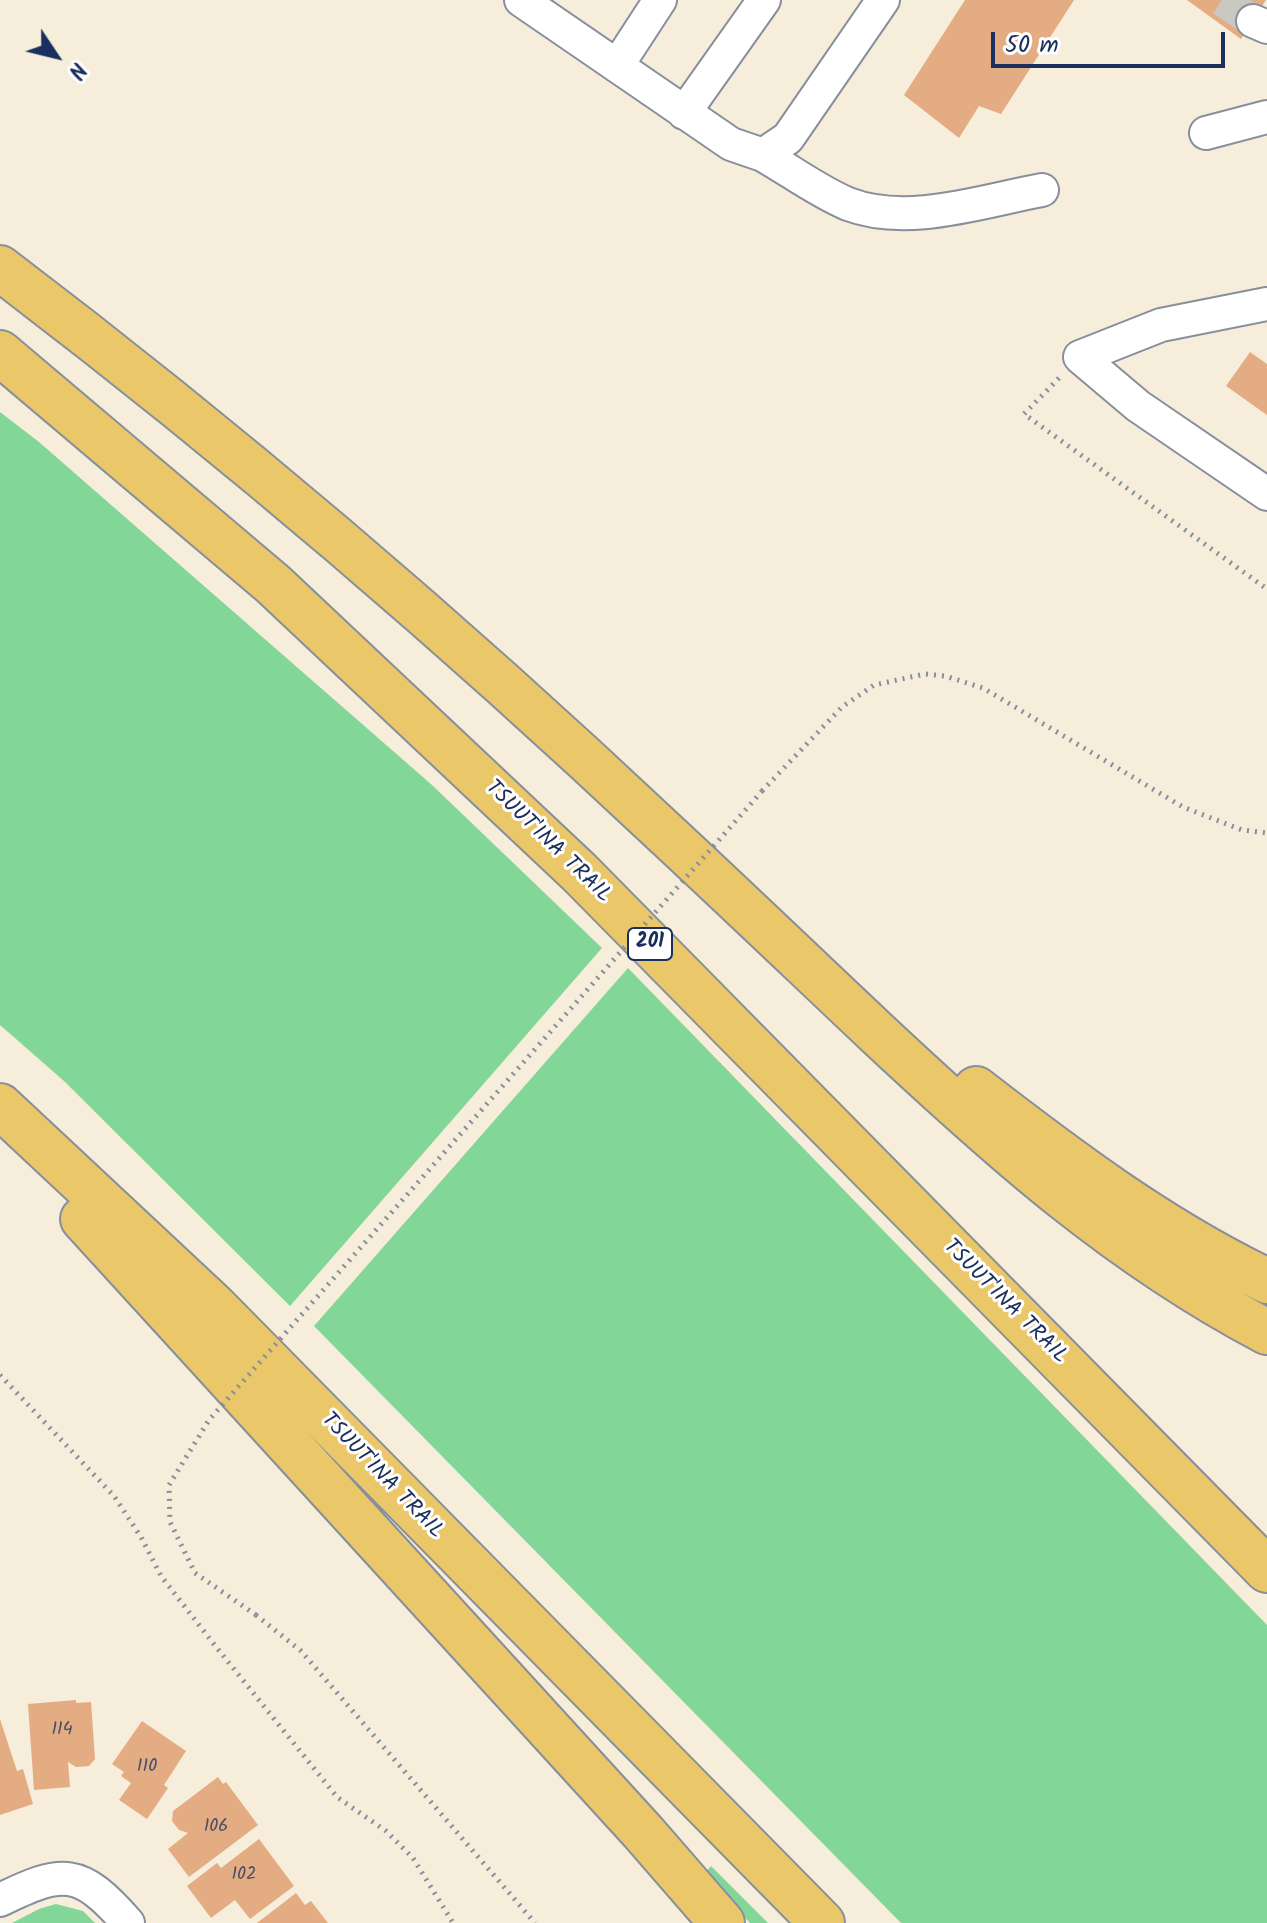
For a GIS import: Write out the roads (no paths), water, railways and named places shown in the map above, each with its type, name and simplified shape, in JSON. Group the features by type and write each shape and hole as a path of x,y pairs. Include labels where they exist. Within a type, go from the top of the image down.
{"highway":[{"path":"0,268 113,354 394,587 605,776 976,1125 1064,1200 1158,1269 1267,1332"},
{"name":"TSUUT'INA TRAIL","path":"0,353 273,584 580,873 1267,1570"},
{"path":"758,921 1107,1188 1163,1225 1267,1281"},
{"name":"TSUUT'INA TRAIL","path":"0,1106 214,1306 822,1923"},
{"path":"0,1128 643,1832 722,1923"}],"street":[{"path":"521,0 731,144 763,155 849,204 885,212 935,211 1042,190"},
{"path":"617,66 660,0"},
{"path":"684,113 764,0"},
{"path":"763,155 788,138 883,0"},
{"path":"1206,133 1267,117"},
{"path":"1267,304 1161,325 1080,357 1138,406 1267,494"},
{"path":"0,1900 36,1882 65,1878 86,1884 102,1894 128,1923"}],"tunnel":[{"path":"1222,0 1253,21"}]}
